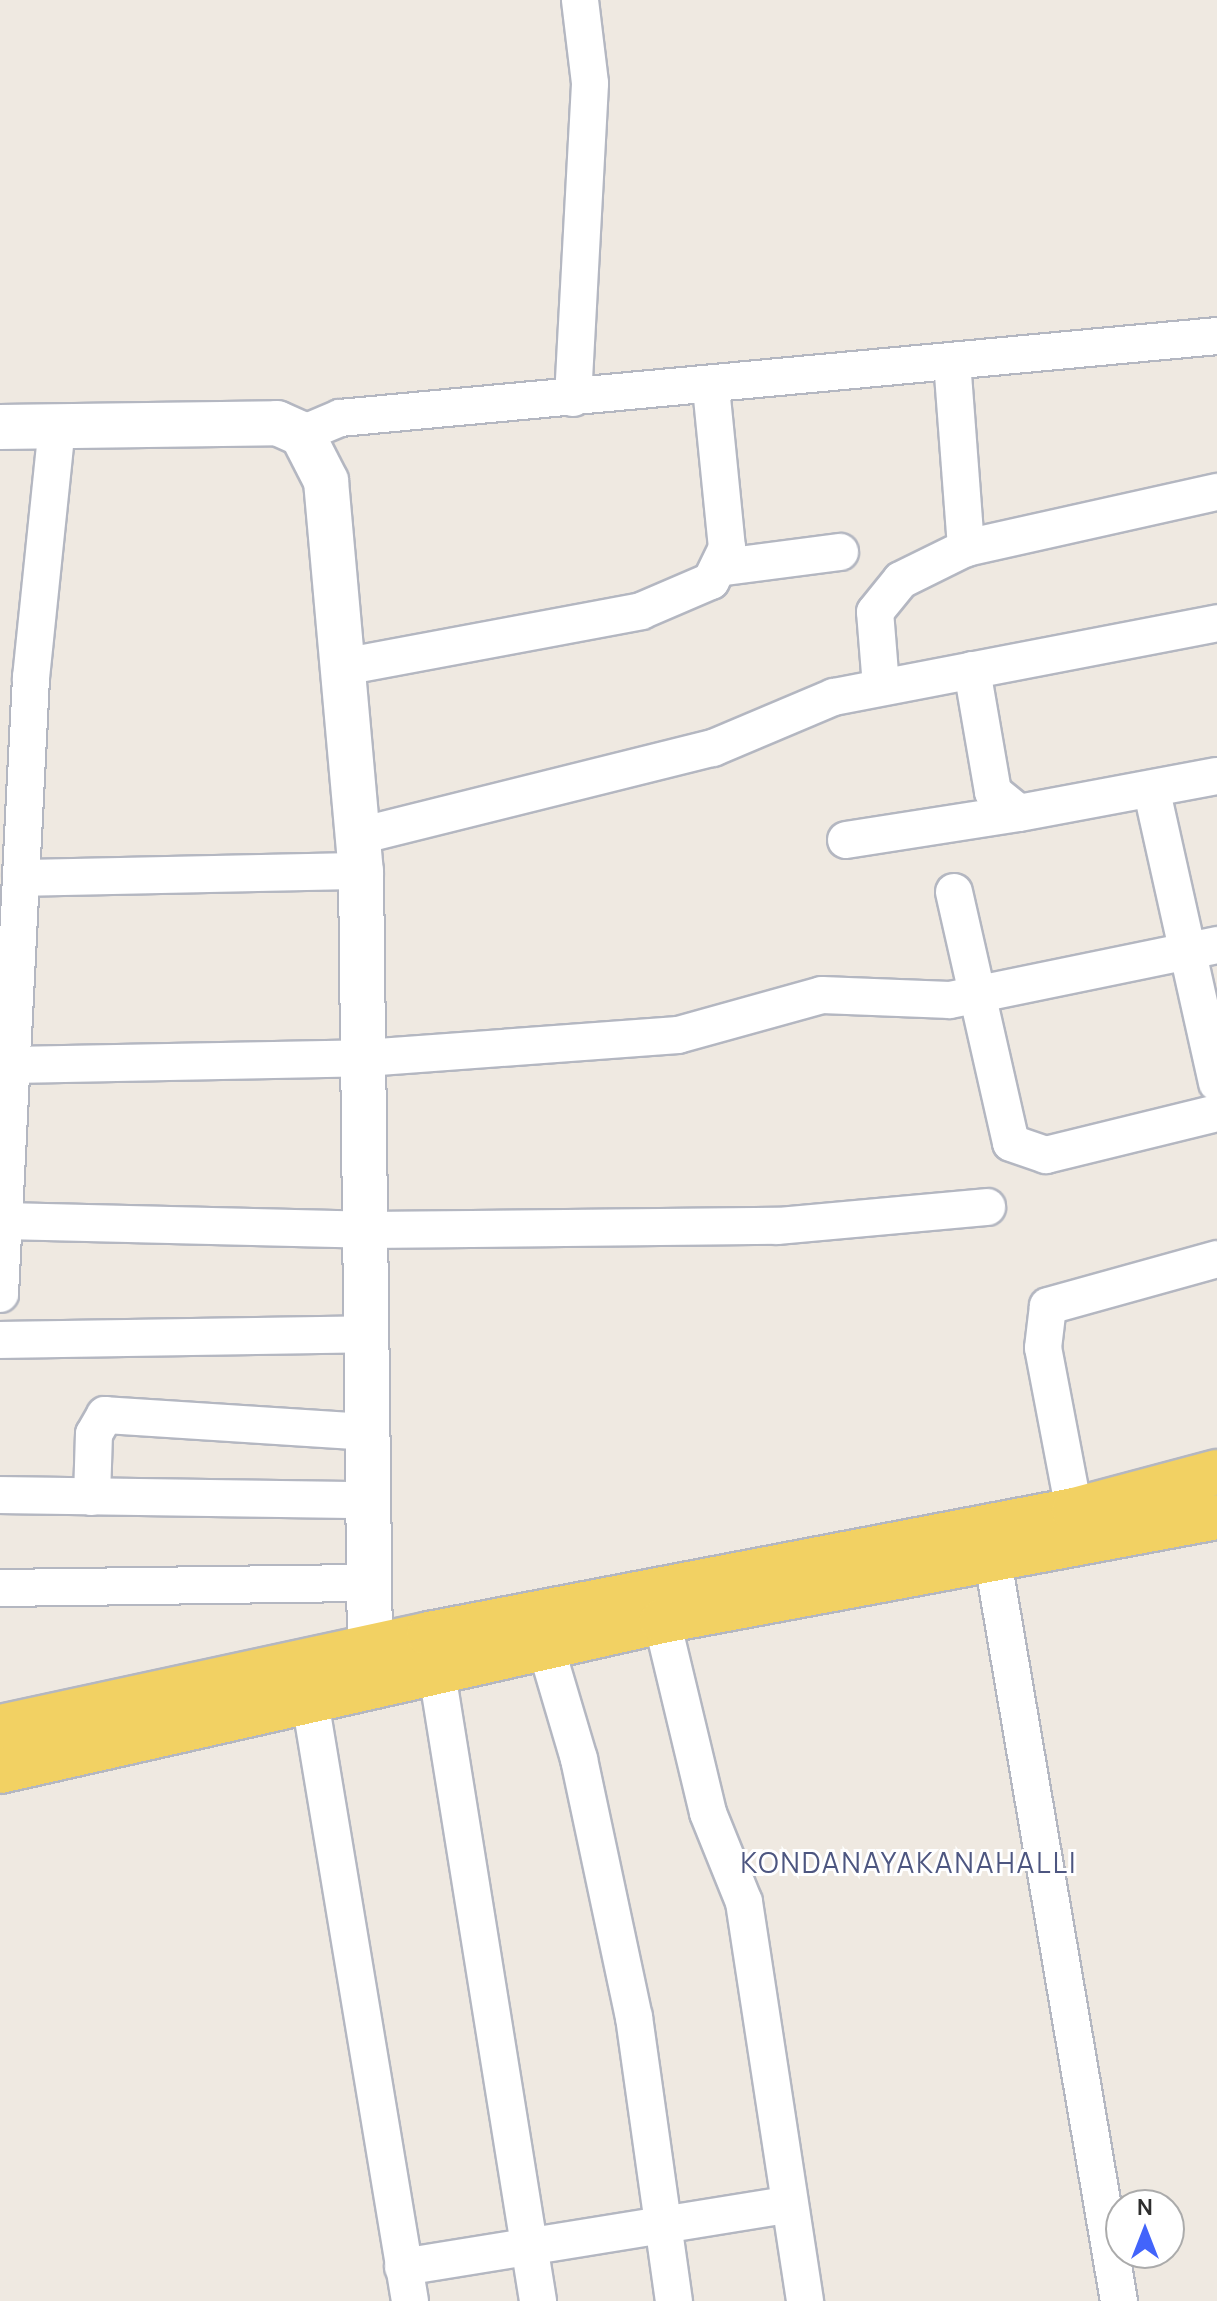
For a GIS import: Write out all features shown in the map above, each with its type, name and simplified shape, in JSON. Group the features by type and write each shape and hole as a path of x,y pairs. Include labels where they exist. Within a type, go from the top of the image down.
{"main road":[{"path":"0,1727 370,1648 1074,1510 1217,1472"},
{"path":"0,1771 547,1651 662,1621 1217,1517"}],"street":[{"path":"573,398 590,83 580,0"},
{"path":"302,434 340,418 711,387 1217,336"},
{"path":"952,361 966,548"},
{"path":"711,387 724,567"},
{"path":"0,427 277,423 302,434 326,481 360,854 365,1058 370,1648"},
{"path":"0,1294 40,554 57,426"},
{"path":"881,686 880,598 966,548 1217,492"},
{"path":"343,667 641,611 685,597 724,567 840,552"},
{"path":"21,878 360,854 713,748 803,707 881,686 1217,623"},
{"path":"972,670 993,792 1019,813"},
{"path":"846,840 1152,792 1217,776"},
{"path":"1152,792 1204,948 1217,1083"},
{"path":"954,892 1004,1126 1022,1150 1046,1155 1217,1113"},
{"path":"12,1065 365,1058 678,1035 833,994 950,1000 1204,948"},
{"path":"4,1221 367,1230 778,1226 987,1207"},
{"path":"1074,1510 1043,1348 1048,1306 1217,1259"},
{"path":"0,1340 367,1334"},
{"path":"92,1497 94,1434 105,1415 367,1432"},
{"path":"0,1495 368,1500"},
{"path":"993,1561 1119,2301"},
{"path":"0,1588 369,1583"},
{"path":"662,1621 708,1813 744,1902 785,2205 805,2301"},
{"path":"547,1651 579,1759 634,2017 674,2301"},
{"path":"437,1673 538,2301"},
{"path":"310,1701 406,2284 529,2242 785,2205"}],"district":[{"name":"KONDANAYAKANAHALLI","path":"909,1862"}]}
